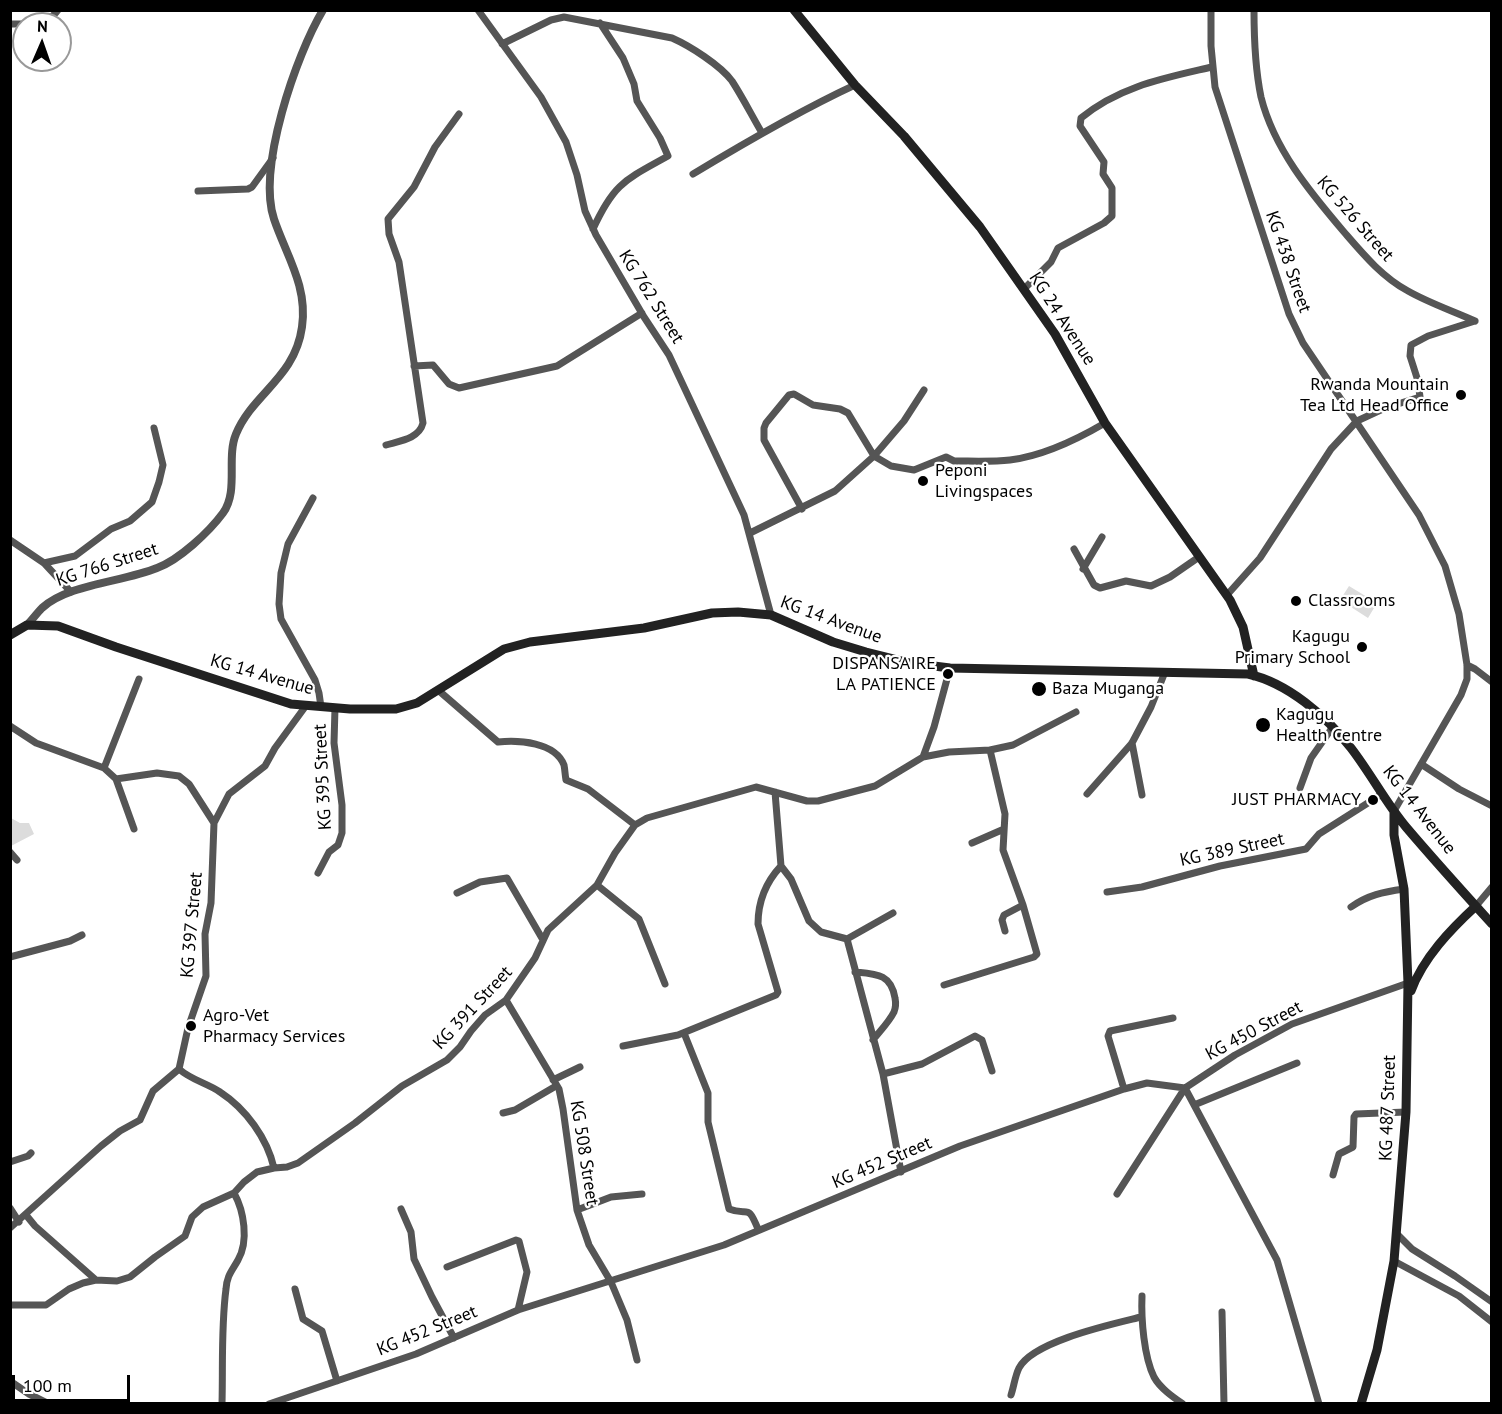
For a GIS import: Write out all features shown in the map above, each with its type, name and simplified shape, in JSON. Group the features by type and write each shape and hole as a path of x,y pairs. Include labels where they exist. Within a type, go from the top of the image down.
{"main road":[{"name":"KG 24 Avenue","path":"794,10 855,85 904,136 980,226 1024,289 1055,334 1105,423 1227,595 1240,618 1254,675"},
{"name":"KG 14 Avenue","path":"27,625 46,625 68,629 127,651 305,707 396,709 417,703 504,649 530,642 644,628 712,613 738,612 771,615 825,639 866,652 910,663 950,668 1254,675 1296,696 1332,728 1350,747 1394,811 1491,924"},
{"path":"10,635 27,625"},
{"name":"KG 487 Street","path":"1361,1404 1377,1350 1394,1261 1406,1112 1408,982 1404,889 1394,835 1394,811"},
{"path":"1408,999 1416,978 1440,944 1453,927 1476,906"}],"street":[{"name":"KG 766 Street","path":"27,625 42,608 71,592 133,577 167,564 213,525 227,506 237,431 252,409 285,371 295,352 302,327 303,303 298,277 273,217 270,196 278,128 292,77 311,30 324,10"},
{"name":"KG 762 Street","path":"478,10 541,97 566,142 577,175 585,211 593,229 669,355 692,401 750,533 771,615"},
{"name":"KG 438 Street","path":"1211,10 1212,67 1219,99 1289,314 1303,343 1407,496 1427,530 1445,566 1459,614 1467,664 1467,679 1461,695 1394,811"},
{"name":"KG 526 Street","path":"1254,10 1254,52 1262,99 1271,127 1307,189 1385,275 1407,291 1475,321 1428,336 1412,345 1410,356 1418,381 1420,397 1386,408 1357,421"},
{"path":"502,45 557,18 600,23 672,38 693,49 730,79 762,134"},
{"path":"593,229 605,203 619,186 668,156 660,138 637,101 634,84 623,58 600,23"},
{"path":"1024,289 1051,262 1058,248 1104,223 1112,216 1112,188 1104,174 1104,162 1080,126 1081,118 1105,101 1139,85 1212,67"},
{"path":"693,174 811,106 855,85"},
{"path":"386,445 417,435 423,423 399,262 389,234 388,219 414,187 435,147 459,114"},
{"path":"198,191 228,192 248,189 252,187 273,158"},
{"path":"414,366 433,364 449,384 459,387 550,368 566,362 642,313"},
{"path":"750,533 835,491 874,456 904,421 924,390"},
{"path":"802,508 764,440 764,428 789,395 794,394 813,405 840,409 848,413 874,456 891,466 914,470 946,457 954,461 1013,460 1071,441 1105,423"},
{"path":"1227,595 1260,558 1331,449 1357,421"},
{"path":"44,563 75,556 111,530 129,521 152,502 163,465 154,428"},
{"path":"313,498 288,544 281,573 279,604 281,619 315,680 321,707"},
{"path":"1083,568 1102,537"},
{"path":"10,540 44,563 71,592"},
{"path":"1074,549 1094,585 1100,588 1126,581 1151,586 1170,577 1199,557"},
{"path":"1467,664 1491,682"},
{"path":"923,757 934,727 950,668"},
{"path":"1087,794 1132,743 1151,707 1165,672"},
{"path":"104,768 139,679"},
{"path":"438,690 498,742 514,741 546,747 555,753 564,766 567,780 588,789 635,825"},
{"path":"116,780 157,772 179,776 189,784 214,823 229,794 265,766 275,748 305,707"},
{"name":"KG 395 Street","path":"318,873 329,852 338,845 342,833 342,805 334,743 335,708"},
{"path":"923,757 949,752 990,750 1013,745 1076,712"},
{"path":"10,726 36,743 104,768 116,780 134,829"},
{"path":"1300,788 1311,758 1332,728"},
{"path":"1132,743 1142,795"},
{"path":"944,985 1034,957 1037,954 1023,905 1003,850 1005,814 990,750"},
{"name":"KG 391 Street","path":"10,1305 46,1305 69,1289 96,1280 117,1281 130,1277 185,1236 192,1217 203,1207 234,1193 257,1172 298,1163 402,1086 447,1060 485,1015 506,1000 536,958 548,930 597,885 615,853 635,825 653,815 756,787 807,801 818,801 875,786 923,757"},
{"path":"1421,764 1459,789 1491,806"},
{"path":"775,792 781,866 791,879 809,921 821,932 846,939 893,913"},
{"name":"KG 389 Street","path":"1107,892 1142,887 1220,866 1306,849 1319,834 1382,794"},
{"name":"KG 397 Street","path":"179,1069 188,1028 206,976 205,934 211,903 214,823"},
{"path":"972,843 1004,829"},
{"path":"10,852 18,860"},
{"path":"623,1046 684,1033 777,994 758,924 758,914 768,883 781,866"},
{"path":"457,892 480,882 507,878 543,940"},
{"path":"597,885 639,919 665,984"},
{"path":"1476,906 1491,887"},
{"path":"1351,907 1364,898 1381,892 1404,889"},
{"path":"1005,931 1003,916 1023,905"},
{"path":"10,957 70,941 82,935"},
{"path":"846,939 883,1074 901,1172"},
{"path":"855,972 873,974 889,980 893,985 896,1004 894,1012 873,1040"},
{"name":"KG 450 Street","path":"1185,1088 1235,1055 1292,1024 1408,982"},
{"name":"KG 508 Street","path":"506,1000 554,1083 563,1109 577,1210 590,1245 611,1282 627,1320 637,1360"},
{"path":"1124,1089 1108,1036 1110,1031 1173,1018"},
{"path":"684,1033 708,1092 708,1122 729,1209 732,1211 747,1210 751,1213 758,1230"},
{"path":"883,1074 922,1064 975,1036 982,1040 992,1071"},
{"path":"1194,1105 1297,1063"},
{"path":"503,1113 515,1110 580,1067"},
{"path":"10,1228 101,1146 120,1131 140,1120 153,1091 179,1069 221,1093 236,1105 263,1137 269,1148 274,1168"},
{"name":"KG 452 Street","path":"269,1404 293,1400 337,1381 416,1354 518,1310 724,1245 960,1146 1124,1089 1147,1083 1185,1088"},
{"path":"1117,1194 1185,1088 1277,1260 1319,1404"},
{"path":"1333,1175 1339,1154 1353,1146 1356,1114 1406,1112"},
{"path":"10,1162 31,1153"},
{"path":"222,1404 223,1313 226,1285 229,1273 240,1258 244,1233 243,1217 234,1193"},
{"path":"577,1210 611,1197 642,1194"},
{"path":"10,1208 19,1221"},
{"path":"401,1209 411,1232 414,1259 454,1338"},
{"path":"27,1215 36,1226 96,1280"},
{"path":"1397,1234 1412,1249 1491,1302"},
{"path":"447,1267 516,1240 519,1241 527,1272 518,1310"},
{"path":"1394,1261 1459,1296 1491,1322"},
{"path":"295,1289 303,1319 322,1330 337,1381"},
{"path":"1142,1296 1141,1317 1154,1377 1161,1386 1183,1404"},
{"path":"1222,1312 1224,1404"},
{"path":"1011,1395 1020,1367 1049,1345 1076,1334 1141,1317"},
{"path":"10,1381 49,1404"}],"shaded area":[{"path":"1349,586 1377,603 1368,618 1340,600"},
{"path":"11,818 20,823 29,823 34,834 11,846"}],"place":[{"name":"Rwanda Mountain Tea Ltd Head Office","path":"1461,395"},
{"name":"Peponi Livingspaces","path":"923,481"},
{"name":"Classrooms","path":"1296,601"},
{"name":"Kagugu Primary School","path":"1362,647"},
{"name":"DISPANSAIRE LA PATIENCE","path":"948,674"},
{"name":"Baza Muganga","path":"1039,689"},
{"name":"Kagugu Health Centre","path":"1263,725"},
{"name":"JUST PHARMACY","path":"1373,800"},
{"name":"Agro-Vet Pharmacy Services","path":"191,1026"}]}
